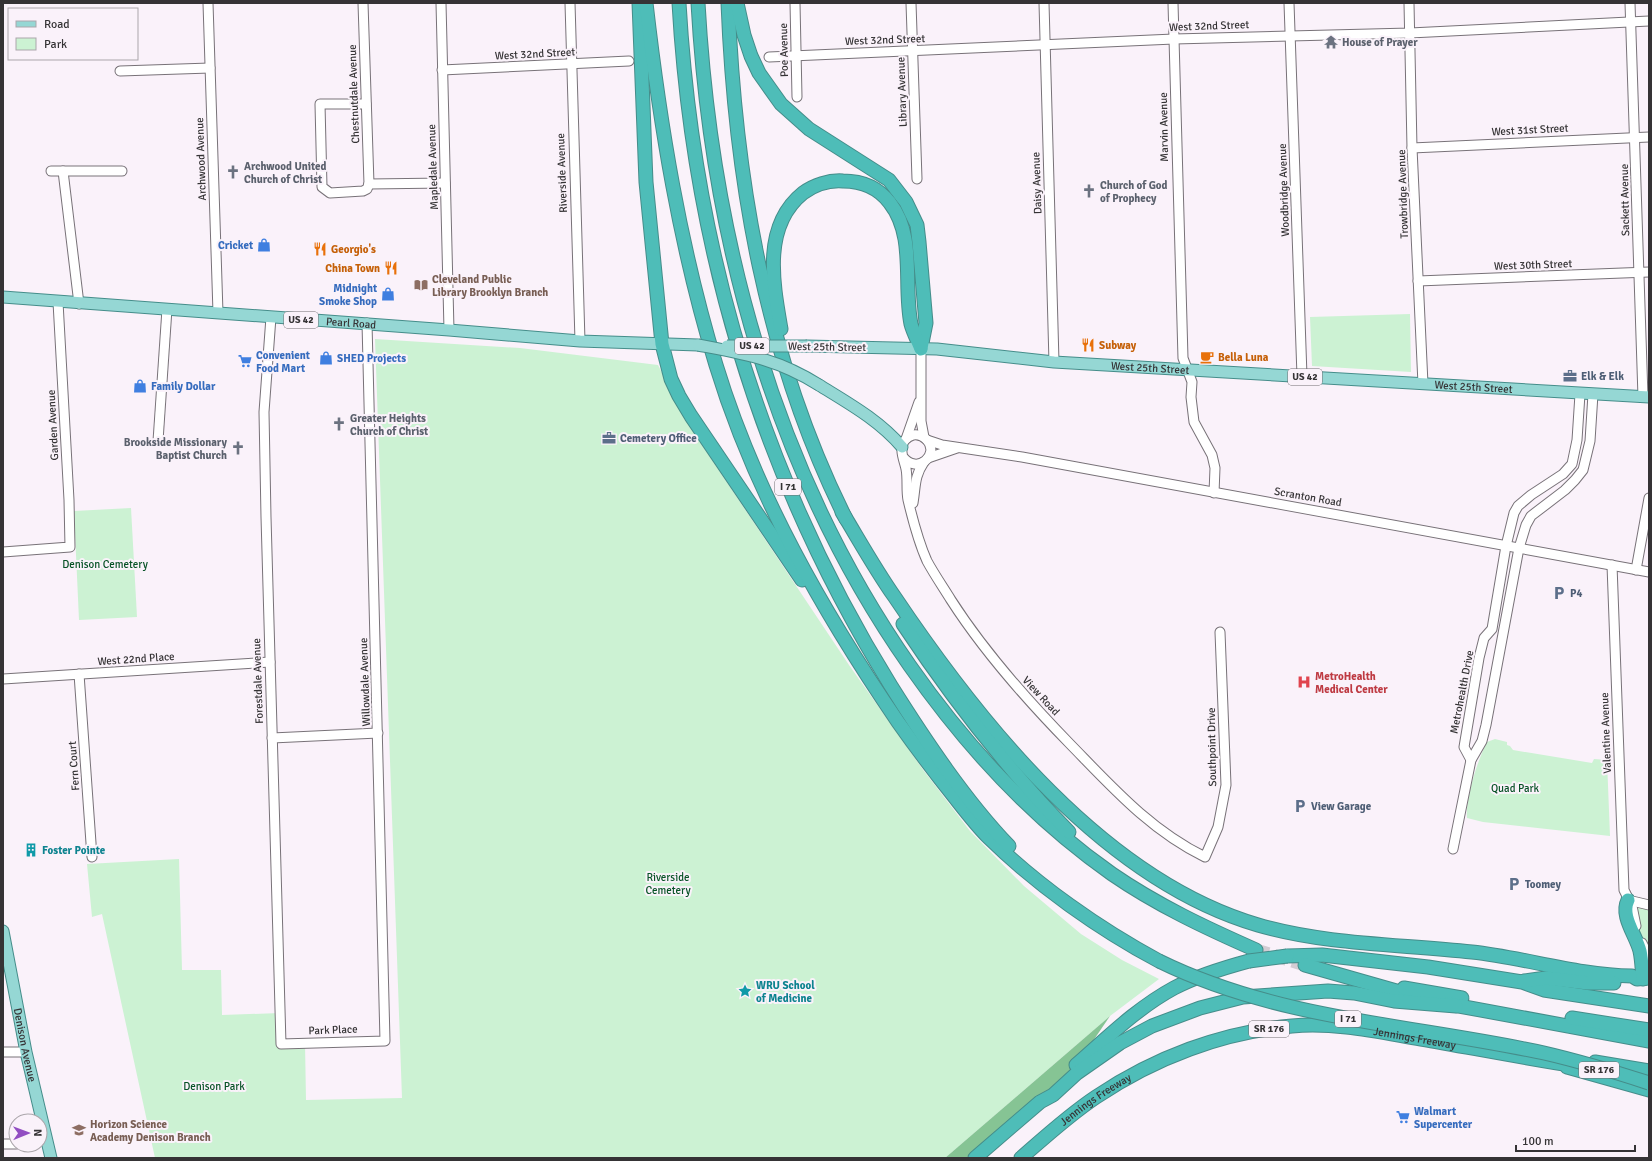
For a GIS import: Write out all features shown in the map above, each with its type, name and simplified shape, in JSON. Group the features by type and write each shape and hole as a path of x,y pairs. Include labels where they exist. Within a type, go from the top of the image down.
{"highway":[{"path":"639,3 646,182 662,344 666,364 679,396 922,756 979,828 1003,850 1063,899"},
{"path":"646,3 655,73 676,204 690,267 716,364 737,425 760,482 785,532 845,641"},
{"name":"I 71","path":"679,3 687,101 700,188 714,256 749,384 772,449 797,508 851,618 913,721 999,836 1063,899 1111,934 1158,961 1181,972 1220,986 1297,1008 1547,1058 1649,1071"},
{"name":"I 71","path":"698,3 700,51 716,176 735,265 748,316 784,426 829,531 867,600 894,644 930,695 971,747 1045,822 1112,874 1172,911 1256,950"},
{"path":"728,3 733,90 739,150 753,236 770,318 786,372 813,446 842,512 877,582 896,613 958,702 987,740 1036,797 1112,874"},
{"path":"737,3 744,35 751,56 759,73 781,104 793,116 809,128 889,180 899,190 906,202 917,225 919,242 926,323 921,349"},
{"path":"813,446 788,363 776,296 773,262 777,230 785,213 796,199 808,189 821,183 837,180 852,181 872,187 890,202 897,214 902,228 911,324 921,349"},
{"path":"842,512 892,594 932,651 1012,750 1043,783 1098,835 1149,874 1183,894 1258,925 1311,937 1492,954 1575,971 1632,976 1643,979"},
{"path":"1628,900 1625,906 1627,918 1639,948 1642,960 1643,979"},
{"path":"975,1158 1040,1102 1050,1089 1129,1018 1175,988 1226,967 1249,961 1268,958 1322,955 1420,966 1522,982 1544,990 1649,1006"},
{"path":"1305,965 1353,980 1456,1006 1649,1041"},
{"path":"1522,982 1546,978 1575,982 1605,983 1630,982 1643,979"},
{"path":"1353,980 1367,979 1418,991 1649,1030"},
{"path":"1040,1102 1053,1095 1077,1073 1120,1043 1179,1015 1220,1002 1276,994 1328,991 1360,994 1394,1001 1456,1006"},
{"name":"Jennings Freeway","path":"1021,1158 1076,1112 1126,1078 1185,1051 1229,1037 1260,1030 1293,1026 1329,1026 1366,1029 1547,1058 1649,1080"},
{"path":"1547,1058 1649,1083"},
{"path":"1547,1058 1649,1090"}],"main road":[{"name":"Pearl Road","path":"3,297 79,304 367,323 580,342 698,345"},
{"name":"West 25th Street","path":"698,345 939,349 1054,362 1646,397"},
{"path":"698,345 770,360 796,371 863,412 891,434 904,447"},
{"name":"Denison Avenue","path":"3,932 5,955 38,1113"}],"street":[{"name":"Archwood Avenue","path":"208,3 218,313"},
{"name":"Chestnutdale Avenue","path":"363,3 369,184"},
{"name":"Mapledale Avenue","path":"442,3 442,70 449,330"},
{"name":"Riverside Avenue","path":"570,3 580,342"},
{"name":"Poe Avenue","path":"795,3 797,97"},
{"name":"Library Avenue","path":"911,3 917,180"},
{"name":"Daisy Avenue","path":"1044,3 1054,362"},
{"name":"Marvin Avenue","path":"1173,3 1180,295 1183,358 1187,370"},
{"name":"Woodbridge Avenue","path":"1289,3 1302,376"},
{"name":"Trowbridge Avenue","path":"1409,3 1412,148 1423,384"},
{"name":"Sackett Avenue","path":"1630,3 1639,272 1646,397"},
{"name":"West 32nd Street","path":"769,57 1174,39 1410,33 1649,21"},
{"name":"West 32nd Street","path":"442,70 629,61"},
{"path":"120,71 210,68"},
{"path":"366,104 320,104 322,187 330,193 363,191 367,189 369,184 445,183"},
{"name":"West 31st Street","path":"1412,148 1649,137"},
{"path":"51,171 122,171"},
{"path":"63,171 79,304"},
{"name":"West 30th Street","path":"1418,281 1649,272"},
{"name":"Garden Avenue","path":"3,552 70,547 69,500 58,302"},
{"path":"158,441 167,309"},
{"name":"Forestdale Avenue","path":"271,317 264,412 281,1044"},
{"name":"Willowdale Avenue","path":"367,323 385,1041"},
{"path":"921,349 921,397 921,421 926,439 931,449 926,460 915,464 906,460 904,447 921,397"},
{"path":"1187,370 1192,382 1191,405 1194,422 1212,455 1215,468 1214,492"},
{"name":"Metrohealth Drive","path":"1471,760 1464,747 1479,658 1484,638 1492,629 1510,526 1518,506 1531,495 1563,474 1572,464 1575,455 1580,394"},
{"name":"Metrohealth Drive","path":"1454,849 1471,760 1482,741 1519,548 1531,516 1575,480 1583,470 1587,458 1593,394"},
{"path":"904,447 915,435 926,439"},
{"name":"Scranton Road","path":"926,439 962,448 1022,456 1649,572"},
{"name":"View Road","path":"904,447 908,499 912,510 916,534 928,562 958,611 1009,679 1136,812 1181,844 1205,857"},
{"name":"Scranton Road","path":"926,460 943,452 962,448"},
{"path":"1575,455 1587,458"},
{"name":"View Road","path":"912,510 917,473 926,460"},
{"path":"1636,570 1649,498"},
{"name":"Valentine Avenue","path":"1612,566 1624,890 1632,906 1638,932 1649,957"},
{"path":"1497,600 1509,602"},
{"path":"1492,629 1503,631"},
{"name":"Southpoint Drive","path":"1205,857 1218,827 1226,786 1220,632"},
{"name":"West 22nd Place","path":"3,679 270,662"},
{"name":"Fern Court","path":"80,674 92,857"},
{"path":"272,738 378,733"},
{"path":"1628,900 1649,905"},
{"name":"Park Place","path":"281,1044 385,1041"},
{"path":"3,1052 26,1052"}],"green space":[{"path":"1410,314 1411,372 1312,366 1310,317"},
{"name":"Riverside Cemetery","path":"375,339 520,348 658,365 690,427 849,665 924,771 970,831 1024,886 1081,934 1122,960 1159,979 1110,1016 945,1158 155,1158 102,914 92,917 87,864 179,859 182,970 221,970 222,1015 280,1013 281,1044 305,1043 306,1100 402,1098"},
{"name":"Denison Cemetery","path":"131,508 137,617 79,620 74,511"},
{"name":"Quad Park","path":"1495,739 1507,742 1507,745 1513,750 1592,763 1594,759 1607,760 1610,836 1483,822 1467,818 1468,800 1476,769 1487,742"},
{"path":"1624,899 1649,905 1649,963 1634,951 1630,943 1626,927"},
{"path":"1110,1016 1076,1066 975,1158 945,1158"}],"tunnel":[{"path":"1256,950 1305,965"}],"place":[{"name":"House of Prayer","path":"1331,42"},
{"name":"Archwood United Church of Christ","path":"233,172"},
{"name":"Church of God of Prophecy","path":"1089,191"},
{"name":"Cricket","path":"264,245"},
{"name":"Georgio's","path":"320,249"},
{"name":"China Town","path":"391,268"},
{"name":"Cleveland Public Library Brooklyn Branch","path":"421,285"},
{"name":"Midnight Smoke Shop","path":"388,294"},
{"name":"Subway","path":"1088,345"},
{"name":"Bella Luna","path":"1207,357"},
{"name":"SHED Projects","path":"326,358"},
{"name":"Convenient Food Mart","path":"245,361"},
{"name":"Elk & Elk","path":"1570,376"},
{"name":"Family Dollar","path":"140,386"},
{"name":"Greater Heights Church of Christ","path":"339,424"},
{"name":"Cemetery Office","path":"609,438"},
{"name":"Brookside Missionary Baptist Church","path":"238,448"},
{"name":"P4","path":"1559,593"},
{"name":"MetroHealth Medical Center","path":"1304,682"},
{"name":"View Garage","path":"1300,806"},
{"name":"Foster Pointe","path":"31,850"},
{"name":"Toomey","path":"1514,884"},
{"name":"WRU School of Medicine","path":"745,991"},
{"name":"Walmart Supercenter","path":"1403,1117"},
{"name":"Horizon Science Academy Denison Branch","path":"79,1130"}],"park label":[{"name":"Denison Park","path":"214,1086"}]}
